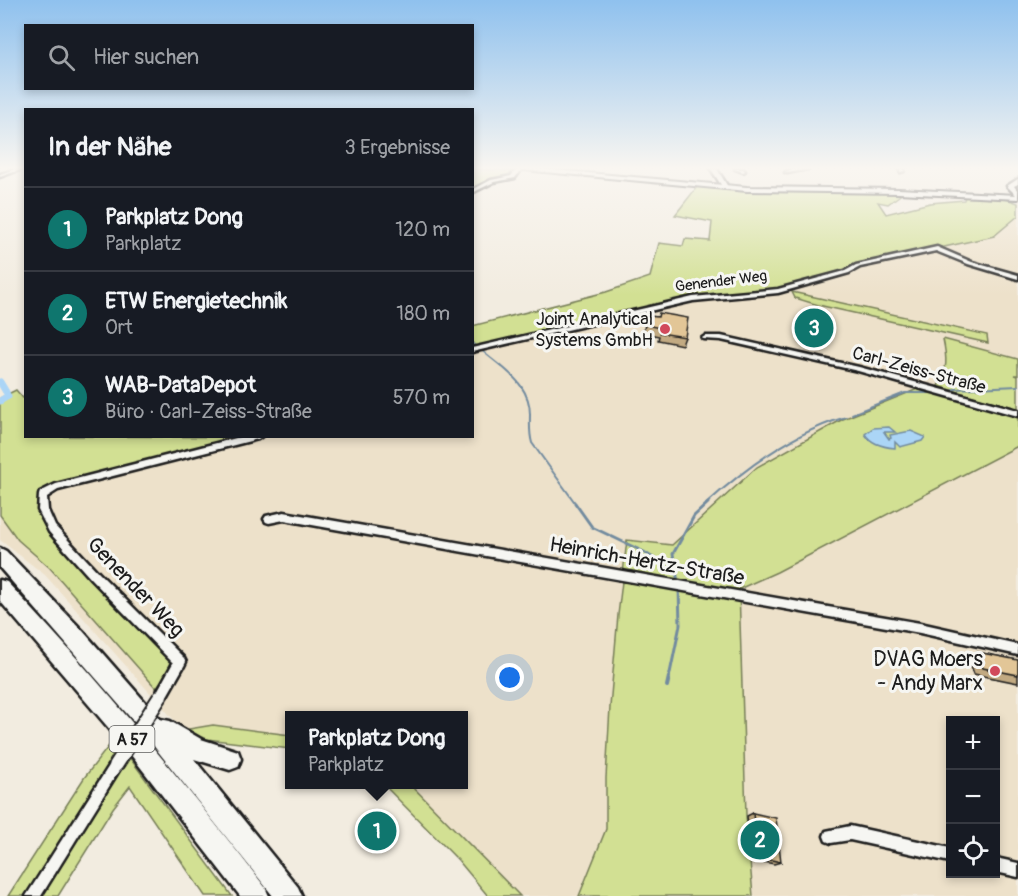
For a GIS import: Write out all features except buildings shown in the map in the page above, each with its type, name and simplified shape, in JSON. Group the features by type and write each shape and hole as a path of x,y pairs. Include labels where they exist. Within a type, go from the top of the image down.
{"highway":[{"name":"A 57","path":"0,556 147,720 290,896"},
{"name":"A 57","path":"0,588 50,640 102,702 183,801 256,896"},
{"path":"147,720 196,749 230,759"}],"street":[{"name":"Genender Weg","path":"474,350 693,299 778,291 847,272 858,266 937,249 970,263 1018,277"},
{"name":"Carl-Zeiss-Straße","path":"705,338 722,338 847,366 1018,413"},
{"name":"Genender Weg","path":"33,896 180,662 52,529 43,510 43,495 56,487 250,438"},
{"name":"Heinrich-Hertz-Straße","path":"269,519 284,516 457,546 920,628 1018,650"},
{"path":"831,836 850,833 946,854"},
{"path":"1000,866 1018,870"}],"shaded area":[{"path":"1018,216 1018,413 927,384 843,419 757,467 672,545 610,707 606,829 579,896 520,896 415,789 468,789 468,711 285,711 285,734 213,725 183,730 45,575 0,540 0,465 111,438 474,438 474,350 692,300 754,296 780,291 858,266 994,236"},
{"path":"1018,446 1018,896 753,896 746,815 739,589 777,572"}],"green space":[{"path":"678,211 884,211 886,214 899,211 1018,211 1018,216 994,236 858,266 818,281 776,289 692,299 474,350 474,325 606,292 650,277 659,243 683,246 685,239 710,241 712,222 675,215"},
{"path":"792,292 987,335 988,343 818,305 795,298"},
{"path":"943,339 1018,359 1018,375 1015,375 1018,376 1018,409 938,386 944,375 946,364"},
{"path":"920,388 1018,413 1018,446 777,572 739,589 746,815 753,896 579,896 606,829 610,707 627,540 672,545 757,467 843,419"},
{"path":"16,390 24,398 24,438 243,438 39,492 38,515 49,533 174,664 156,688 50,568 18,540 0,515 0,398"},
{"path":"213,725 285,734 285,748 190,737 183,730"},
{"path":"115,738 232,896 205,896 130,786 113,808 58,896 8,896 84,778"},
{"path":"388,789 415,789 520,896 488,896 458,860"}],"water":[{"path":"889,427 895,432 884,432 889,439 890,435 911,431 925,437 922,441 900,447 895,442 895,448 874,443 865,434 873,428"}],"waterway":[{"path":"474,345 502,367"},
{"path":"500,365 517,380 528,399 532,443 576,504"},
{"path":"0,382 6,392"},
{"path":"954,389 1018,386"},
{"path":"852,414 905,393 931,393"},
{"path":"0,401 8,396"},
{"path":"706,504 737,477 772,453 808,432 846,417"},
{"path":"575,503 592,527 644,552 676,573"},
{"path":"678,582 673,554 694,516 708,503"},
{"path":"669,678 680,625 679,588"},
{"path":"667,686 669,677"}],"place":[{"name":"WAB-DataDepot","path":"814,328"},
{"name":"Joint Analytical Systems GmbH","path":"665,329"},
{"name":"DVAG Moers - Andy Marx","path":"995,671"},
{"name":"Parkplatz Dong","path":"377,831"},
{"name":"ETW Energietechnik","path":"760,840"}]}
